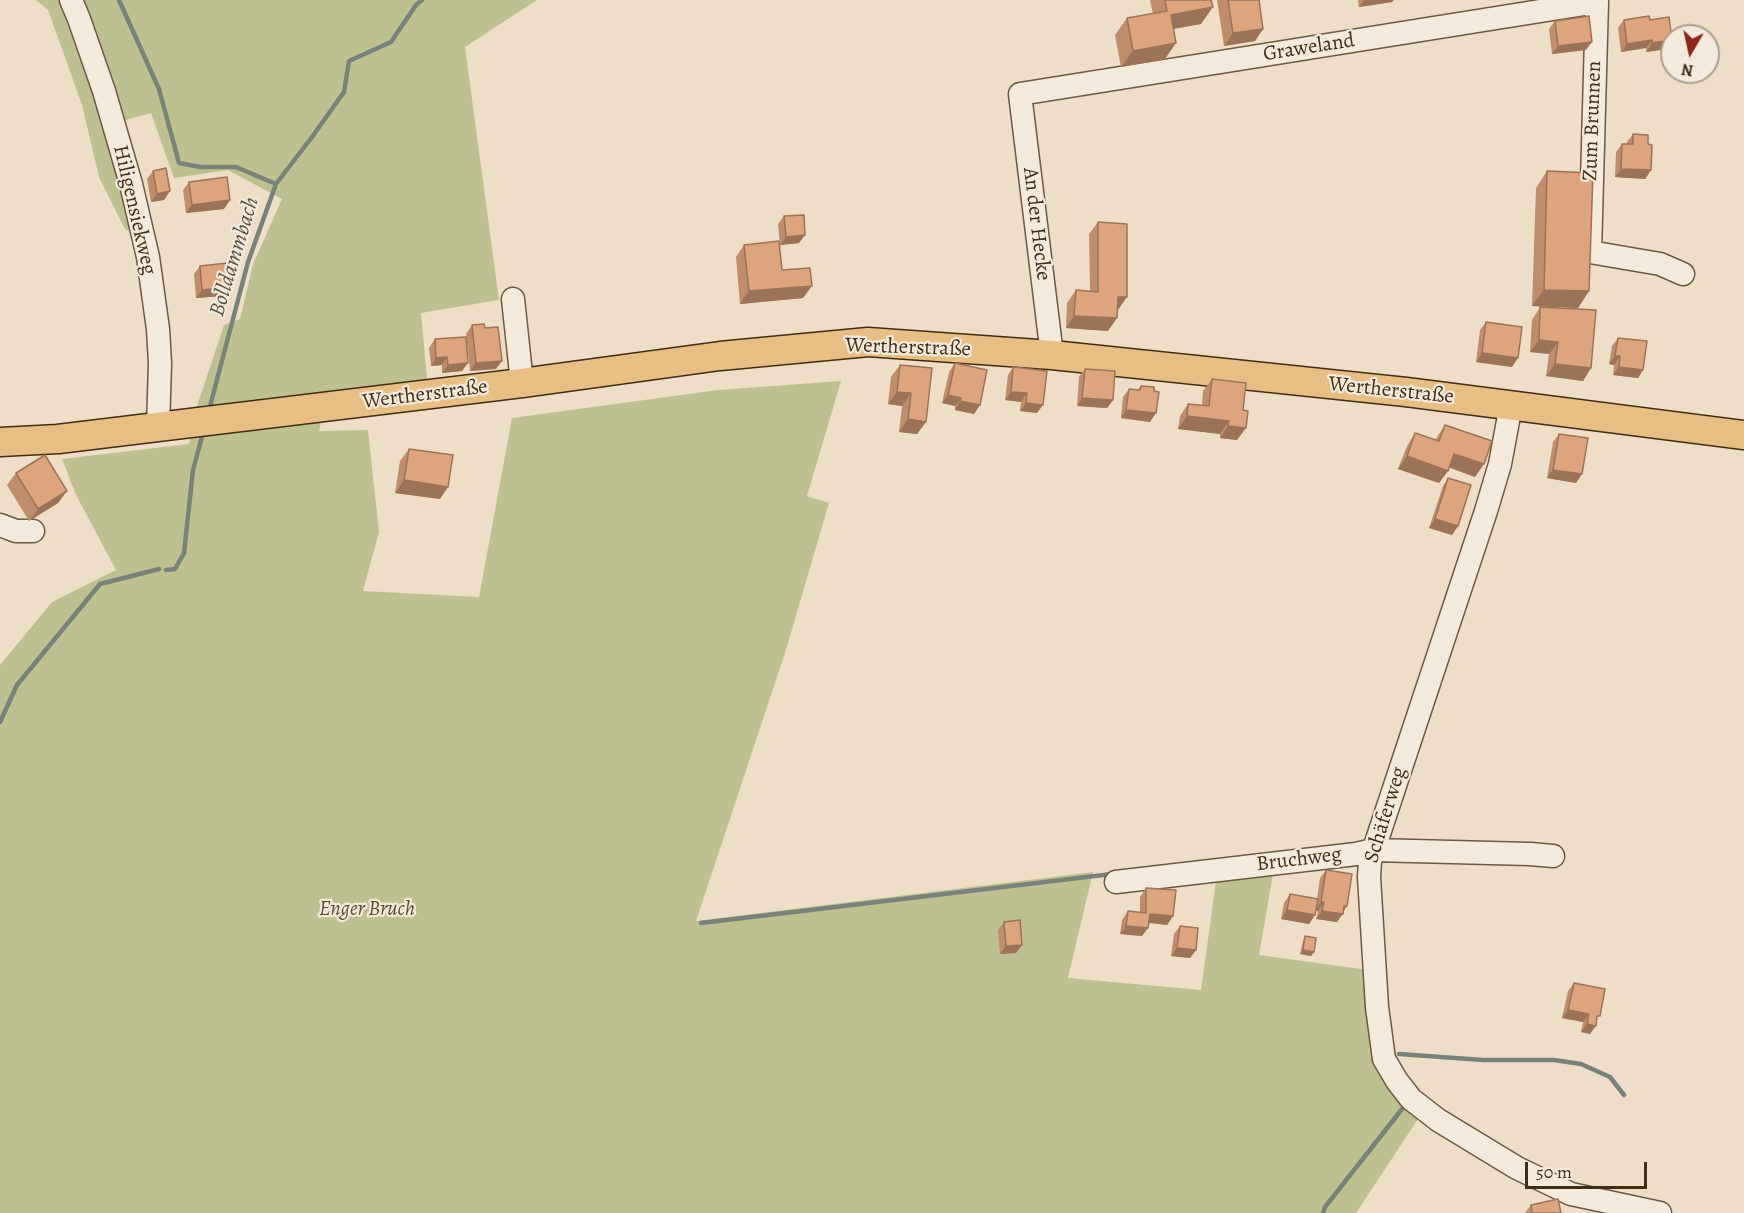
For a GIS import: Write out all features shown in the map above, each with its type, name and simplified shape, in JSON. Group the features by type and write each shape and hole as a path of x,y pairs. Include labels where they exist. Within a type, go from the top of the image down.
{"main road":[{"name":"Wertherstraße","path":"0,442 58,439 522,383 720,356 868,342 1052,355 1511,405 1744,435"}],"street":[{"name":"Hiligensiekweg","path":"70,0 80,19 107,101 131,184 148,257 158,329 167,426"},
{"name":"Graweland","path":"1020,94 1597,2"},
{"name":"Zum Brunnen","path":"1597,2 1590,252 1660,264 1683,274"},
{"name":"An der Hecke","path":"1020,94 1052,355"},
{"path":"513,299 522,383"},
{"name":"Schäferweg","path":"1511,405 1500,464 1486,511 1370,861 1377,1007 1384,1059 1411,1099 1438,1120 1571,1203 1660,1213"},
{"path":"0,525 16,531 33,531"},
{"name":"Bruchweg","path":"1116,882 1356,854 1373,850 1553,856"}],"green space":[{"name":"Enger Bruch","path":"36,0 537,0 465,47 499,300 421,313 428,389 326,400 319,431 368,430 379,532 363,591 479,597 512,418 718,390 841,381 807,496 829,503 785,653 696,921 1093,872 1068,978 1201,990 1217,874 1274,868 1259,955 1369,970 1375,1063 1420,1116 1356,1213 0,1213 0,665 52,602 116,570 76,495 62,459 189,444 195,412 224,325 240,319 253,264 282,199 228,170 174,178 151,113 108,125 136,234 125,229 99,177 82,105 48,10"}],"building":[{"path":"1165,0 1211,0 1213,7 1171,15 1176,43 1133,51 1127,18 1167,11"},
{"path":"1228,0 1259,0 1263,29 1233,33"},
{"path":"1589,16 1592,42 1558,46 1555,21"},
{"path":"1649,16 1650,20 1669,17 1670,24 1660,24 1660,42 1652,43 1652,40 1627,44 1624,20"},
{"path":"1633,134 1648,135 1648,144 1652,145 1651,170 1621,169 1622,144 1633,144"},
{"path":"166,168 170,191 157,194 153,171"},
{"path":"1547,171 1593,173 1589,291 1544,290"},
{"path":"227,177 230,200 192,205 189,182"},
{"path":"804,215 805,235 786,237 784,216"},
{"path":"1098,222 1127,224 1127,297 1118,297 1117,318 1074,316 1076,290 1098,292"},
{"path":"779,241 782,270 810,268 812,286 749,291 744,245"},
{"path":"227,263 229,287 202,290 200,266"},
{"path":"1540,307 1596,310 1591,368 1555,364 1558,342 1539,340"},
{"path":"1486,322 1522,327 1518,358 1482,353"},
{"path":"484,324 485,328 498,327 502,361 476,363 472,325"},
{"path":"466,337 468,363 448,365 447,357 436,358 435,339"},
{"path":"1618,338 1647,341 1643,370 1619,367 1620,356 1615,356"},
{"path":"955,363 987,370 980,405 960,401 961,398 948,395"},
{"path":"900,365 932,368 926,422 908,419 911,393 897,392"},
{"path":"1013,367 1047,371 1043,405 1026,403 1027,393 1011,392"},
{"path":"1085,369 1115,371 1113,400 1082,398"},
{"path":"1212,379 1246,383 1243,410 1248,411 1246,428 1228,426 1229,421 1187,416 1188,404 1209,406"},
{"path":"1141,386 1154,387 1154,391 1159,392 1156,413 1126,410 1129,389 1140,390"},
{"path":"1445,425 1492,441 1484,464 1454,454 1448,471 1407,456 1415,433 1439,441"},
{"path":"1559,434 1588,438 1582,474 1553,470"},
{"path":"409,449 453,455 448,487 404,480"},
{"path":"45,455 67,491 38,509 16,473"},
{"path":"1448,478 1471,485 1458,526 1435,519"},
{"path":"1326,870 1352,874 1347,906 1344,906 1343,914 1322,911 1324,902 1321,902"},
{"path":"1146,888 1176,890 1173,916 1150,914 1148,928 1126,926 1128,911 1146,913"},
{"path":"1290,894 1318,899 1315,915 1287,910"},
{"path":"1020,920 1022,945 1006,946 1004,922"},
{"path":"1180,926 1198,928 1196,950 1177,948"},
{"path":"1305,936 1316,938 1314,952 1303,950"},
{"path":"1574,983 1605,989 1596,1026 1587,1024 1589,1014 1568,1010"},
{"path":"1558,1199 1561,1213 1532,1213 1531,1205"}],"waterway":[{"path":"119,0 159,89 179,163 200,167 236,167 276,184"},
{"name":"Bolldammbach","path":"209,410 248,262 276,184 344,92 349,61 391,42 416,5 422,0"},
{"name":"Bolldammbach","path":"166,570 175,569 184,553 193,470 203,433"},
{"name":"Bolldammbach","path":"0,722 17,685 100,584 159,569"},
{"path":"701,923 1112,874"},
{"path":"1399,1054 1483,1060 1554,1060 1581,1064 1610,1077 1624,1095"},
{"path":"1323,1213 1325,1207 1406,1104"}]}
